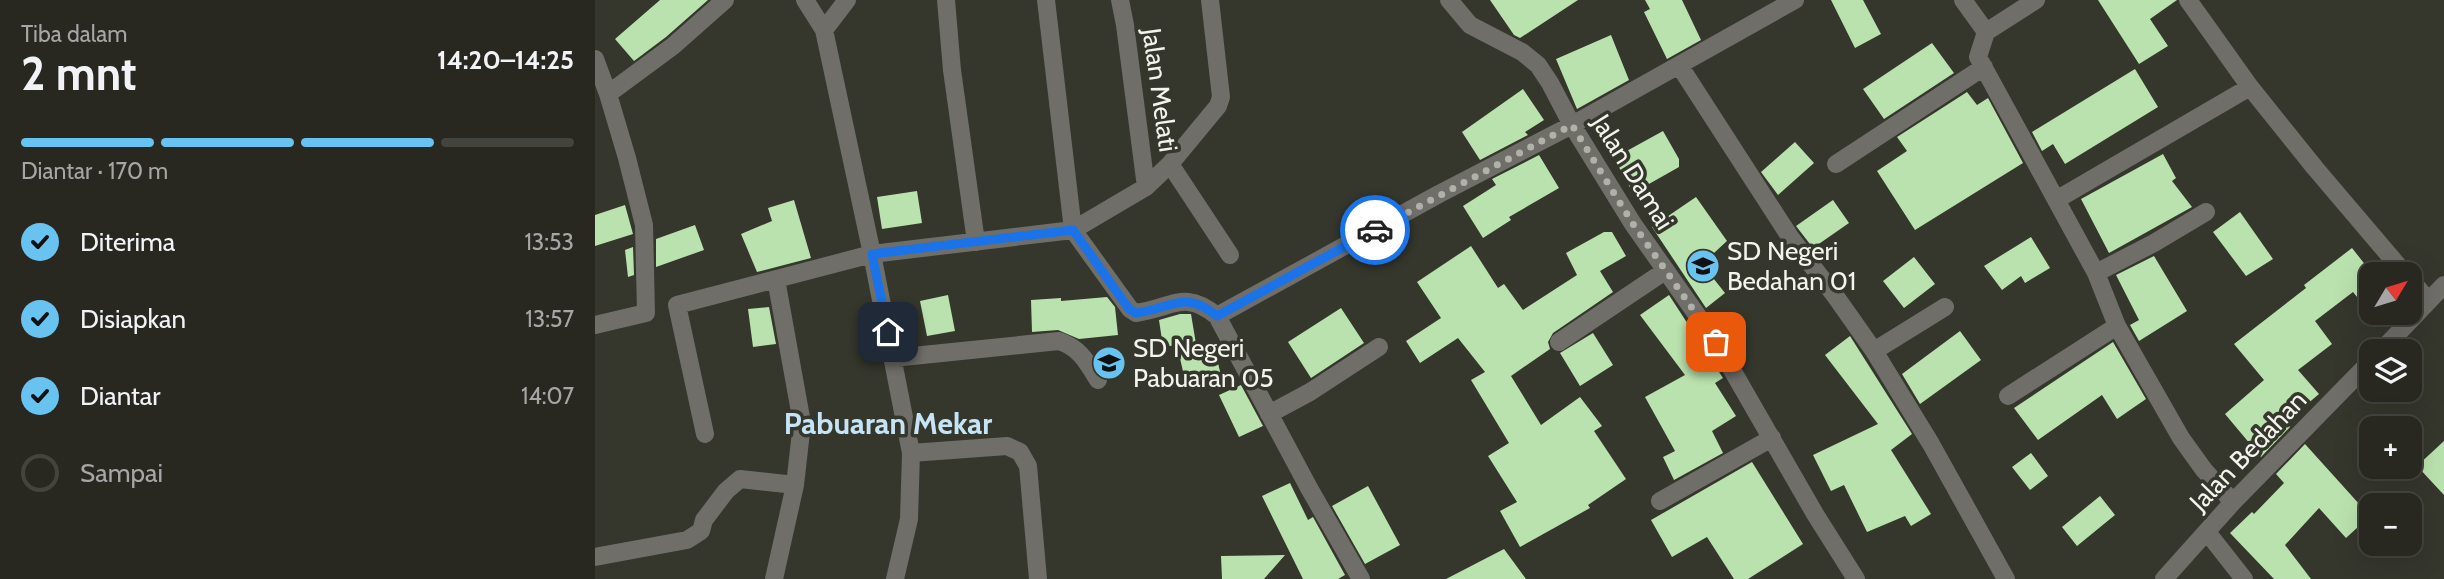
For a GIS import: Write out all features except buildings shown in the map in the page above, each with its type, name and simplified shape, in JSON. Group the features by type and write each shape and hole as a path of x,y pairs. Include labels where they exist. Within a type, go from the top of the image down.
{"street":[{"path":"608,94 673,46 725,0"},
{"path":"806,0 824,30 911,453 909,519 895,579"},
{"path":"824,30 847,0"},
{"path":"946,0 952,70 976,242"},
{"path":"1046,0 1073,230 1129,309 1136,313 1180,302 1196,301 1217,316 1361,579"},
{"name":"Jalan Melati","path":"1120,0 1146,187"},
{"path":"705,434 677,305 872,254 1073,230 1146,187 1170,164 1218,106 1221,97 1210,0"},
{"name":"Jalan Damai","path":"1449,0 1470,25 1522,52 1538,65 1572,125 1665,271 1716,342 1856,579"},
{"path":"1217,316 1439,194 1572,125 1795,0"},
{"path":"1963,0 1986,32"},
{"path":"2036,0 1986,32 1979,57 2096,273 2117,326 2181,438 2204,470 2233,502"},
{"path":"2188,0 2250,87 2395,262"},
{"path":"1679,65 1790,237 1874,351 1931,444 2006,579"},
{"path":"1836,164 1984,67"},
{"path":"595,325 646,313 644,225 608,94 597,71"},
{"path":"2056,200 2250,87"},
{"path":"1170,164 1230,255"},
{"path":"2096,273 2206,212"},
{"path":"1559,342 1665,271"},
{"path":"774,579 795,485 802,423 776,279"},
{"path":"2392,339 2444,285"},
{"path":"2422,293 2428,300"},
{"path":"1874,351 1945,307"},
{"path":"2008,396 2117,326"},
{"path":"893,358 1059,341 1070,344 1083,354 1098,380"},
{"path":"1269,414 1310,392 1379,347"},
{"name":"Jalan Bedahan","path":"2164,579 2233,502 2359,373"},
{"path":"1660,501 1772,438"},
{"path":"911,453 1007,446 1020,452 1028,466 1038,579"},
{"path":"595,557 687,540 701,531 705,520 726,491 740,479 795,485"},
{"path":"2207,532 2244,579"}],"way so far":[{"path":"1375,230 1572,125 1633,224 1716,342"}],"place":[{"name":"SD Negeri Bedahan 01","path":"1703,266"},
{"name":"SD Negeri Pabuaran 05","path":"1109,363"}],"district":[{"name":"Pabuaran Mekar","path":"888,424"}],"route":[{"path":"888,332 872,254 1073,230 1129,309 1136,313 1147,312 1180,302 1196,301 1217,316 1375,230"}]}
